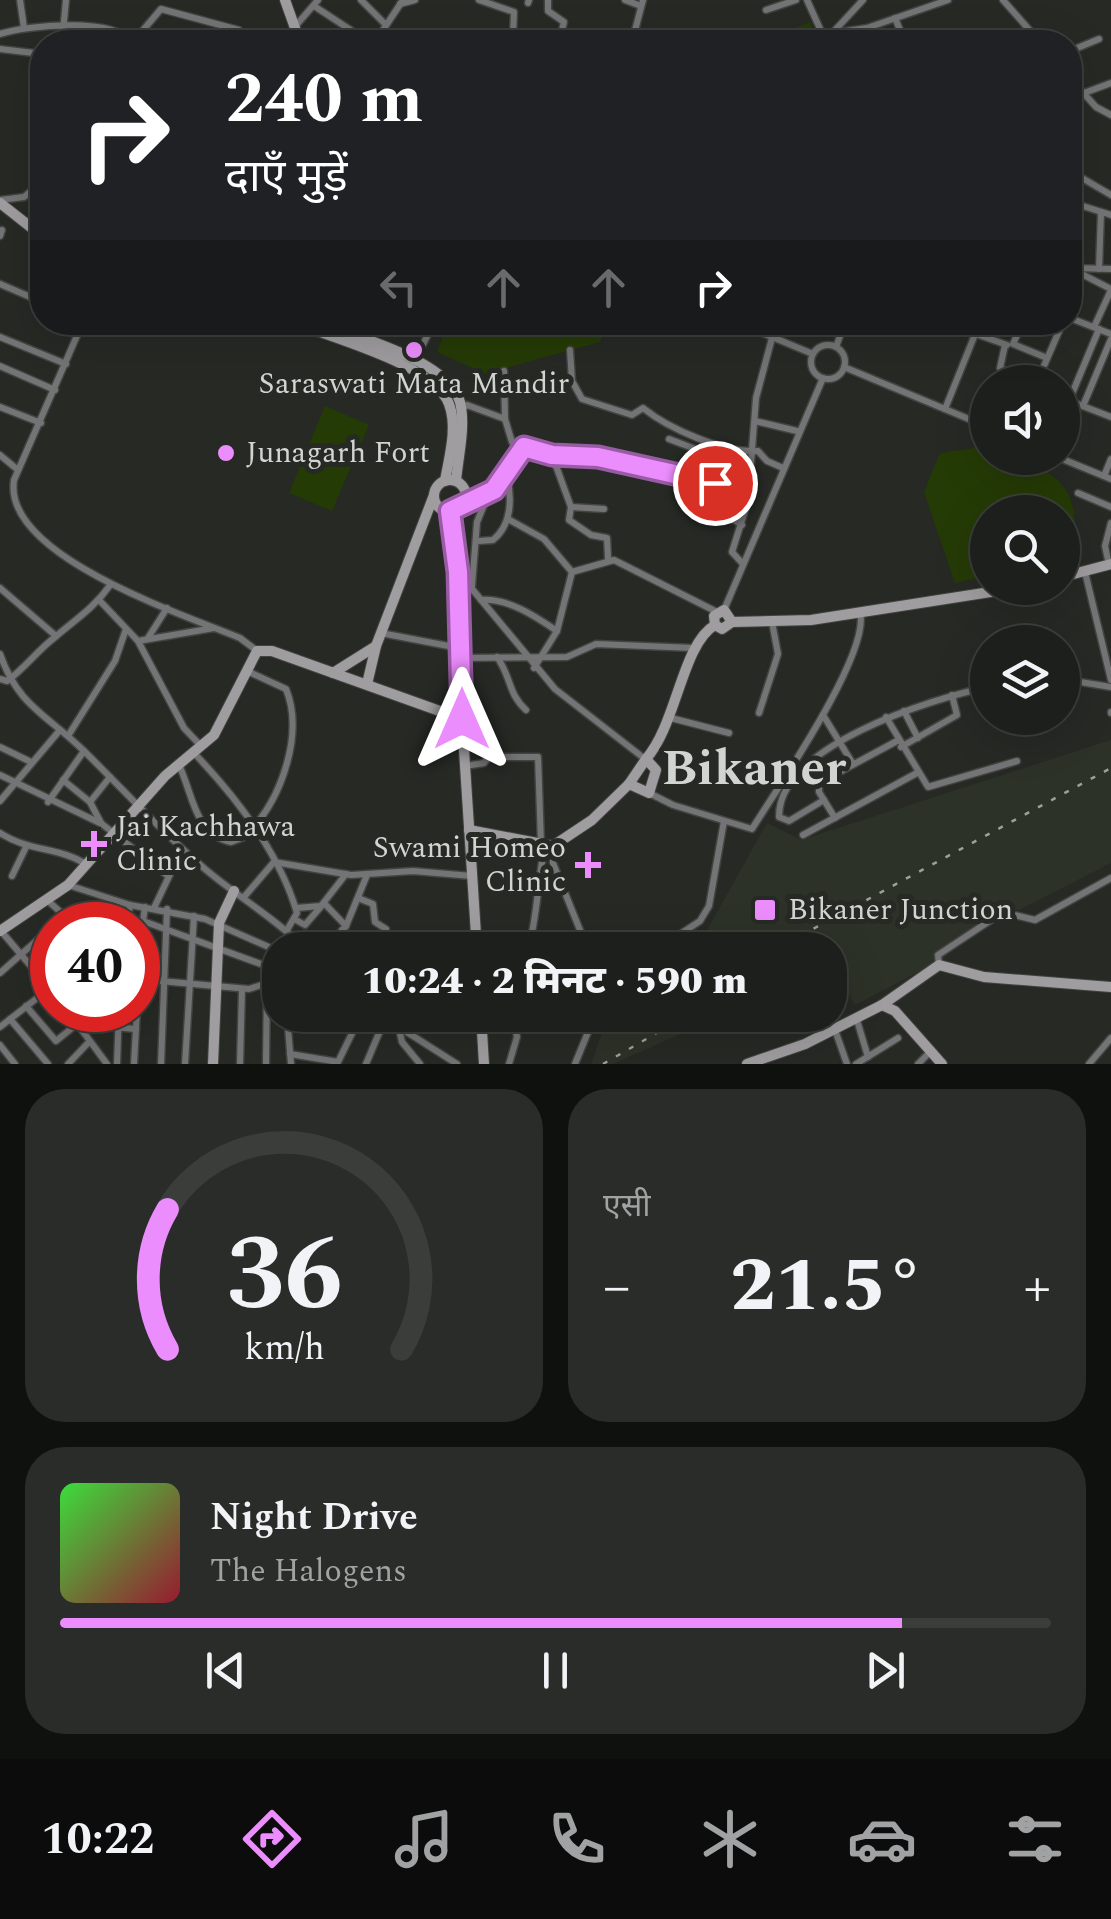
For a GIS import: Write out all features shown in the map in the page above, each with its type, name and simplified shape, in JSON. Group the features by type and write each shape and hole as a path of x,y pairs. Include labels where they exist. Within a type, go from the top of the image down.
{"street":[{"path":"20,0 24,29"},
{"path":"63,30 66,0"},
{"path":"285,0 296,28"},
{"path":"361,0 386,25"},
{"path":"382,30 401,2 414,0"},
{"path":"479,0 514,12 513,30"},
{"path":"548,0 546,8 564,22 562,30"},
{"path":"624,0 642,3 635,30"},
{"path":"766,10 796,0"},
{"path":"807,0 820,30"},
{"path":"836,30 863,0"},
{"path":"845,30 948,0"},
{"path":"1002,0 1029,30"},
{"path":"293,30 316,3 355,30"},
{"path":"143,30 162,8 239,30"},
{"path":"895,18 900,30"},
{"path":"0,34 63,26 117,30"},
{"path":"1082,46 1098,39"},
{"path":"0,49 30,53"},
{"path":"1082,93 1111,83"},
{"path":"1082,93 1111,115"},
{"path":"1082,178 1111,195"},
{"path":"0,202 30,192"},
{"path":"0,202 30,226"},
{"path":"1082,206 1111,215"},
{"path":"1099,269 1101,212"},
{"path":"1082,268 1111,269"},
{"path":"1080,367 1111,290 1082,274"},
{"path":"0,295 2,285 30,297"},
{"path":"1082,322 1111,337 1083,406"},
{"path":"78,335 18,470 14,498 26,520 67,560 257,651 272,650 462,719"},
{"path":"330,335 414,365 437,385 450,404 450,481"},
{"path":"347,335 444,379 454,390 461,409 450,481 434,494 376,646 367,684"},
{"path":"414,365 428,335"},
{"path":"766,335 812,354"},
{"path":"836,347 840,335"},
{"path":"945,409 976,335"},
{"path":"979,335 1047,358"},
{"path":"1001,365 1015,335"},
{"path":"1044,365 1057,335"},
{"path":"0,337 66,364"},
{"path":"743,564 732,552 742,526 757,390 772,338"},
{"path":"824,345 836,347 844,356 844,367 837,376 822,378 812,369 812,354 824,345"},
{"path":"570,350 572,382 582,399 632,415 642,408 702,437 758,451 766,461 783,468"},
{"path":"0,366 56,390"},
{"path":"844,367 970,419"},
{"path":"504,370 506,419 512,442 552,455 598,457 718,484 714,507 742,526"},
{"path":"469,830 547,845 592,820 630,784 671,718 694,648 715,625 822,378"},
{"path":"461,409 467,405 506,419"},
{"path":"1080,405 1111,417"},
{"path":"0,408 41,423"},
{"path":"755,421 798,431"},
{"path":"669,439 724,460 732,470 750,471"},
{"path":"450,511 489,493 507,476 524,447"},
{"path":"0,455 18,470"},
{"path":"552,455 571,506 568,515 572,524 607,538 608,558"},
{"path":"1080,466 1108,477 1111,459"},
{"path":"0,471 10,464"},
{"path":"479,541 496,538 508,519 511,494 507,476"},
{"path":"450,481 465,492 463,504"},
{"path":"473,588 471,571 479,541 477,522 489,493"},
{"path":"1078,493 1111,507"},
{"path":"434,494 437,505 450,511"},
{"path":"571,506 604,509"},
{"path":"450,511 458,572 462,719 476,932"},
{"path":"508,519 544,539 572,572"},
{"path":"1080,573 1110,565 1104,546 1111,523"},
{"path":"572,572 608,558 721,611 732,622"},
{"path":"458,572 534,668 583,714 656,770 649,793"},
{"path":"534,668 557,631 572,572"},
{"path":"1080,680 1111,682 1085,572"},
{"path":"4,680 99,601 111,584"},
{"path":"0,588 56,636"},
{"path":"715,625 722,629 732,622 772,622 970,595"},
{"path":"481,600 492,599 526,611 557,631"},
{"path":"0,654 4,680 84,750 186,852 286,930 296,920 296,908 274,862 232,793 184,728 138,641 99,601"},
{"path":"147,639 167,608"},
{"path":"630,784 752,829 822,715 862,632 860,612"},
{"path":"759,714 778,654 772,622"},
{"path":"138,641 215,628"},
{"path":"68,736 115,661 126,629"},
{"path":"382,633 461,653 496,656 574,656 596,644 694,648"},
{"path":"333,673 376,646"},
{"path":"30,964 0,931 68,885 178,763 198,750 225,717 257,651"},
{"path":"496,656 508,674 512,696 526,710"},
{"path":"178,763 197,817 208,830 231,842 254,831 273,804 288,749 291,720 286,689 247,670"},
{"path":"824,800 789,821 779,817 780,805 807,764 886,718 970,692"},
{"path":"835,818 819,783 852,764 918,738 957,715 952,696"},
{"path":"904,711 918,738"},
{"path":"822,715 852,764"},
{"path":"671,718 728,732"},
{"path":"886,718 917,773 931,787 1017,761"},
{"path":"0,801 29,761 60,730"},
{"path":"0,747 29,761"},
{"path":"48,802 84,750"},
{"path":"465,766 484,764 489,757 538,757 547,845 581,932"},
{"path":"802,835 917,773"},
{"path":"0,776 48,802 102,824 168,876"},
{"path":"90,802 110,778"},
{"path":"63,780 90,802 102,824"},
{"path":"683,932 700,921 709,906 724,820"},
{"path":"0,833 18,847 74,858 88,866"},
{"path":"533,932 539,911 536,889 547,845"},
{"path":"12,876 26,846"},
{"path":"157,902 168,876 186,852"},
{"path":"274,862 346,874 413,871 472,876"},
{"path":"213,1064 218,924 239,894 274,862"},
{"path":"296,920 305,925 346,874"},
{"path":"340,932 368,875"},
{"path":"939,965 938,955 997,916 1006,913 1028,922 1034,920 1111,878"},
{"path":"68,885 121,902"},
{"path":"358,898 373,904 375,922 386,929"},
{"path":"296,908 316,908 324,903"},
{"path":"324,903 349,932"},
{"path":"160,908 218,924 262,944"},
{"path":"161,1064 167,909"},
{"path":"185,1064 194,916"},
{"path":"160,925 262,967"},
{"path":"0,973 30,948"},
{"path":"847,1021 882,1005 939,965 984,977 1111,986"},
{"path":"160,980 242,989 262,983"},
{"path":"240,1064 242,989"},
{"path":"0,1027 30,1003"},
{"path":"882,1005 895,1011 942,1064"},
{"path":"26,1006 30,1011"},
{"path":"856,1016 868,1057"},
{"path":"10,1019 48,1064"},
{"path":"48,1032 56,1041 67,1032"},
{"path":"81,1032 103,1062"},
{"path":"116,1064 119,1032"},
{"path":"134,1064 136,1032"},
{"path":"266,1032 266,1064"},
{"path":"288,1032 291,1064"},
{"path":"290,1054 338,1062 353,1032"},
{"path":"366,1064 380,1032"},
{"path":"399,1032 402,1042 420,1064"},
{"path":"405,1032 457,1064"},
{"path":"482,1032 484,1064"},
{"path":"509,1064 516,1032"},
{"path":"574,1064 588,1032"},
{"path":"747,1064 824,1032"},
{"path":"835,1032 847,1064"},
{"path":"856,1064 898,1038"},
{"path":"1089,1064 1111,1038"},
{"path":"68,1064 88,1044"},
{"path":"0,1045 15,1064"},
{"path":"918,1064 930,1052"},
{"path":"1100,1052 1111,1061"}],"shaded area":[{"path":"1111,740 1111,863 1019,910 999,910 941,949 945,958 855,1005 847,991 847,932 706,932 767,823 801,840"},
{"path":"602,1032 685,1032 613,1064 591,1064"}],"green space":[{"path":"810,22 813,30 789,30"},
{"path":"443,335 603,335 600,342 509,367 497,386 488,375 437,352"},
{"path":"325,406 369,425 332,511 289,493"},
{"path":"970,449 970,475 1052,475 1068,495 970,495 970,580 955,583 924,492 940,453"}],"railway":[{"path":"807,932 1111,768"},
{"path":"603,1064 659,1032"}],"place":[{"name":"Saraswati Mata Mandir","path":"414,350"},
{"name":"Junagarh Fort","path":"226,453"},
{"name":"Jai Kachhawa Clinic","path":"94,844"},
{"name":"Swami Homeo Clinic","path":"588,865"},
{"name":"Bikaner Junction","path":"765,910"}],"district":[{"name":"Bikaner","path":"754,769"}],"route":[{"path":"462,719 458,572 450,511 494,490 524,447 552,455 598,457 715,483"}]}
